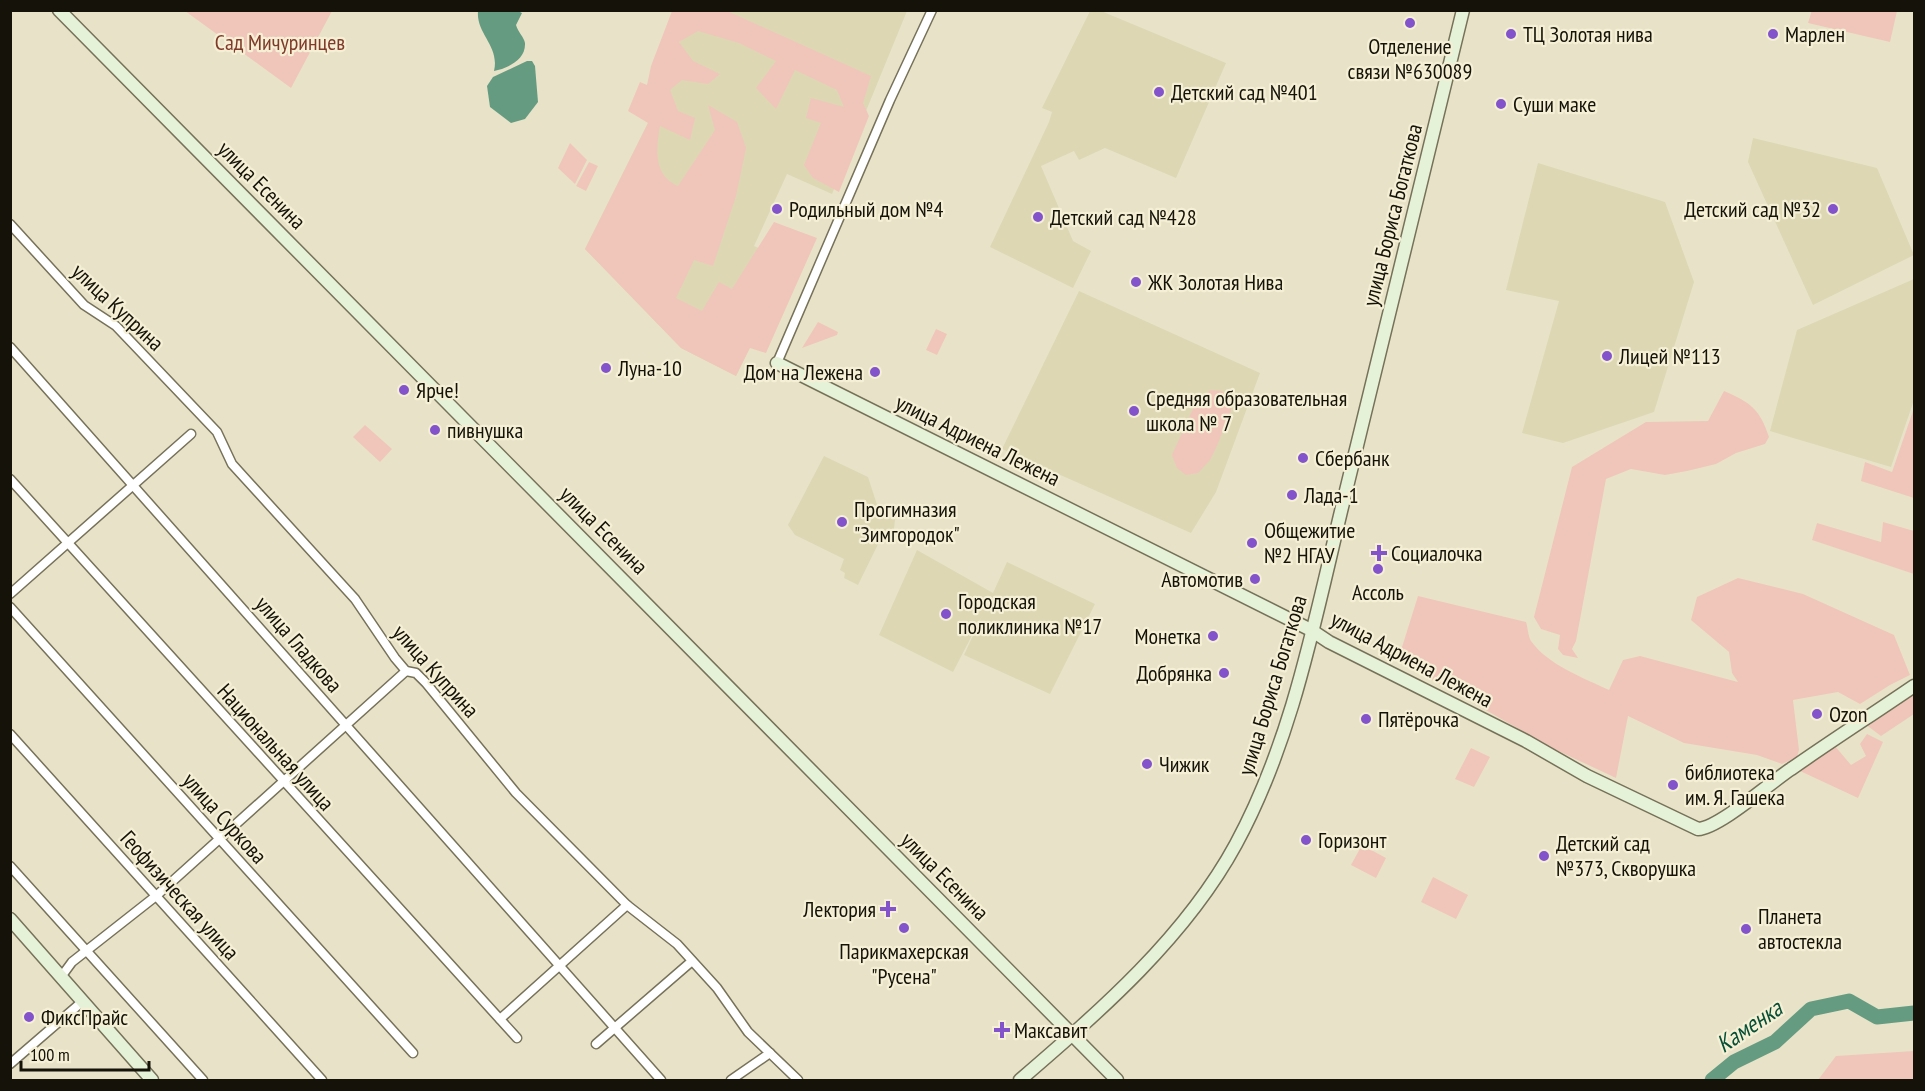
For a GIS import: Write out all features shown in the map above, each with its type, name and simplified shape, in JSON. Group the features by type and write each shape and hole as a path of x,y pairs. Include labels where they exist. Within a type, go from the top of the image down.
{"street":[{"name":"улица Есенина","path":"59,10 1117,1080"},
{"path":"777,363 890,100 932,10"},
{"name":"улица Бориса Богаткова","path":"1020,1080 1072,1035 1173,935 1235,846 1259,799 1276,755 1311,630 1463,10"},
{"name":"улица Куприна","path":"10,224 84,305 117,326 218,432 232,465 355,599 394,658 406,671 416,673 421,678 516,793 627,905 677,944 717,988 748,1032 798,1080"},
{"name":"улица Гладкова","path":"10,347 661,1080"},
{"name":"улица Адриена Лежена","path":"777,363 1311,630 1329,642 1587,776 1698,829 1706,829 1720,820 1788,770 1914,686"},
{"path":"10,594 191,434"},
{"name":"Национальная улица","path":"10,479 517,1038"},
{"name":"улица Суркова","path":"10,607 413,1053"},
{"path":"61,977 72,962 156,896 221,840 406,671"},
{"name":"Геофизическая улица","path":"10,734 322,1080"},
{"path":"10,866 203,1080"},
{"path":"500,1019 627,905"},
{"path":"10,919 152,1080"},
{"path":"596,1044 692,961"},
{"path":"10,1064 83,1001"},
{"path":"731,1080 770,1053"}],"shaded area":[{"path":"516,10 522,13 516,25 525,43 525,49 515,62 494,71 494,54 478,19 478,11"},
{"path":"676,11 907,11 832,194 787,174 754,246 790,262 736,376 681,348 585,249 648,123"},
{"path":"1090,11 1101,11 1226,63 1176,178 1105,148 1079,160 1074,151 1041,166 1073,241 1091,251 1073,288 990,247 1049,122 1052,112 1042,108"},
{"path":"527,61 532,61 535,66 538,102 525,119 511,123 490,107 487,86 493,77"},
{"name":"Детский сад №32","path":"1753,138 1877,168 1914,255 1813,305 1748,162"},
{"name":"Лицей №113","path":"1538,163 1665,202 1694,282 1654,412 1563,443 1522,433 1559,301 1506,290"},
{"path":"1914,279 1914,400 1891,467 1770,431 1797,330"},
{"name":"Средняя образовательная школа № 7","path":"1079,291 1260,373 1216,492 1191,533 1002,449"},
{"name":"Прогимназия \"Зимгородок\"","path":"824,456 868,477 880,514 895,519 893,540 883,534 858,585 844,578 845,573 840,570 844,559 795,535 788,525"},
{"path":"917,550 993,593 1007,562 1095,604 1050,694 964,655 982,616 953,672 879,635"}],"green space":[{"path":"1812,10 1897,11 1890,42 1808,23"},
{"name":"Сад Мичуринцев","path":"185,11 332,11 291,88"},
{"path":"672,11 727,11 871,76 863,103 869,116 839,192 813,178 804,165 821,123 806,118 811,98 844,107 837,90 795,70 776,109 756,88 776,61 739,43 698,31 679,42 693,61 720,74 708,84 682,80 670,90 678,111 695,118 690,140 660,126 657,152 664,175 678,186 715,130 708,105 737,122 746,148 736,196 713,266 694,260 676,298 702,311 719,282 732,289 774,222 817,238 766,353 750,348 736,376 681,348 585,249 648,123 628,111 640,82 647,85 651,66"},
{"path":"570,143 587,160 575,184 558,168"},
{"path":"589,162 598,166 586,191 576,186"},
{"path":"818,322 838,332 837,335 802,348"},
{"path":"936,329 947,334 937,355 926,350"},
{"path":"1211,390 1222,391 1231,400 1231,411 1210,460 1198,473 1186,475 1177,468 1172,455 1198,398"},
{"path":"1724,391 1741,399 1758,413 1769,437 1765,444 1736,453 1716,464 1687,471 1665,475 1631,469 1606,479 1576,641 1572,649 1578,658 1563,655 1558,649 1560,635 1541,629 1534,617 1572,467 1646,422 1708,421"},
{"path":"1914,408 1914,498 1861,481 1865,462 1892,472"},
{"path":"365,425 392,449 380,462 353,437"},
{"path":"1883,522 1914,531 1914,574 1812,540 1817,523 1881,542"},
{"path":"1738,578 1803,594 1894,635 1910,675 1860,704 1838,692 1793,700 1799,750 1797,757 1782,764 1757,755 1684,743 1628,716 1616,778 1554,749 1398,660 1418,596 1526,622 1529,637 1538,650 1567,670 1609,690 1623,660 1640,656 1738,682 1732,673 1729,652 1691,620 1697,597"},
{"path":"1914,692 1914,714 1881,736 1865,724"},
{"path":"1867,734 1883,742 1858,798 1800,771 1834,745 1851,765 1866,756 1860,744"},
{"path":"1471,748 1490,757 1474,787 1455,779"},
{"path":"1362,845 1386,858 1376,878 1351,865"},
{"path":"1433,877 1468,895 1456,919 1421,902"},
{"path":"1914,1051 1914,1080 1818,1080 1836,1056"}],"waterway":[{"name":"Каменка","path":"1712,1080 1734,1062 1775,1042 1811,1009 1849,1001 1877,1017 1914,1013"}],"place":[{"name":"Отделение связи №630089","path":"1410,23"},
{"name":"ТЦ Золотая нива","path":"1511,34"},
{"name":"Марлен","path":"1773,34"},
{"name":"Детский сад №401","path":"1159,92"},
{"name":"Суши маке","path":"1501,104"},
{"name":"Родильный дом №4","path":"777,209"},
{"name":"Детский сад №32","path":"1833,209"},
{"name":"Детский сад №428","path":"1038,217"},
{"name":"ЖК Золотая Нива","path":"1136,282"},
{"name":"Лицей №113","path":"1607,356"},
{"name":"Луна-10","path":"606,368"},
{"name":"Дом на Лежена","path":"875,372"},
{"name":"Ярче!","path":"404,390"},
{"name":"Средняя образовательная школа № 7","path":"1134,411"},
{"name":"пивнушка","path":"435,430"},
{"name":"Сбербанк","path":"1303,458"},
{"name":"Лада-1","path":"1292,495"},
{"name":"Прогимназия \"Зимгородок\"","path":"842,522"},
{"name":"Общежитие №2 НГАУ","path":"1252,543"},
{"name":"Социалочка","path":"1379,553"},
{"name":"Ассоль","path":"1378,569"},
{"name":"Автомотив","path":"1255,579"},
{"name":"Городская поликлиника №17","path":"946,614"},
{"name":"Монетка","path":"1213,636"},
{"name":"Добрянка","path":"1224,673"},
{"name":"Ozon","path":"1817,714"},
{"name":"Пятёрочка","path":"1366,719"},
{"name":"Чижик","path":"1147,764"},
{"name":"библиотека им. Я. Гашека","path":"1673,785"},
{"name":"Горизонт","path":"1306,840"},
{"name":"Детский сад №373, Скворушка","path":"1544,856"},
{"name":"Лектория","path":"888,909"},
{"name":"Парикмахерская \"Русена\"","path":"904,928"},
{"name":"Планета автостекла","path":"1746,929"},
{"name":"ФиксПрайс","path":"29,1017"},
{"name":"Максавит","path":"1002,1030"}]}
